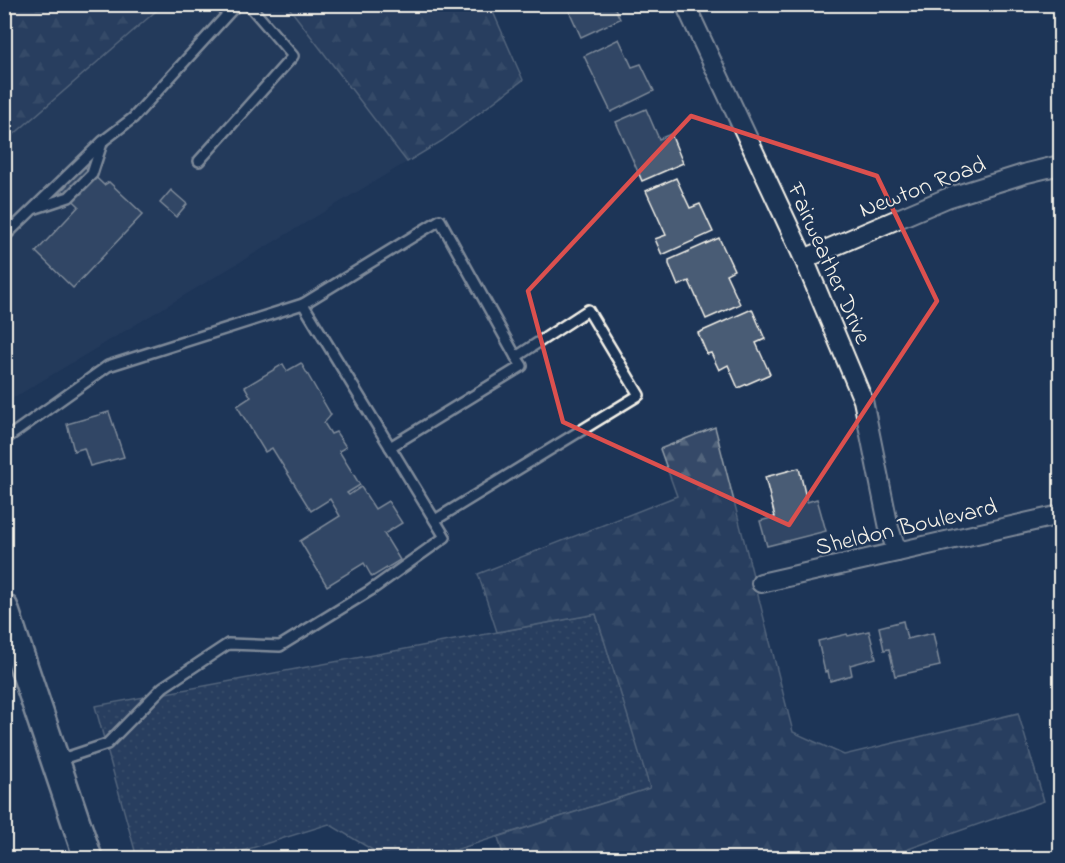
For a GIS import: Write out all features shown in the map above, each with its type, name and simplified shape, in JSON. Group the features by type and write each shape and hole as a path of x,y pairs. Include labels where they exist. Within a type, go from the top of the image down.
{"main road":[{"path":"5,613 88,858"}],"street":[{"name":"Fairweather Drive","path":"685,4 804,259 863,400 889,528 897,552"},
{"name":"Newton Road","path":"804,259 947,198 1060,165"},
{"name":"Sheldon Boulevard","path":"761,584 1060,514"}],"lane":[{"path":"4,237 102,142 133,118 237,4"},
{"path":"199,161 293,56 248,4"},
{"path":"34,208 69,197 92,174 102,142"},
{"path":"4,440 108,366 303,304 440,220 522,366 390,447"},
{"path":"55,761 106,744 163,687 228,644 280,646 371,590 445,537 303,304"},
{"path":"435,520 639,395 588,310 516,357"}],"highlighted area":[{"path":"691,116 877,176 937,301 789,525 563,422 528,291"}],"shaded area":[{"path":"287,4 407,162 5,403 4,142 163,5"}],"green space":[{"path":"5,4 163,4 163,5 5,142"},
{"path":"287,5 490,5 523,80 442,141 407,162"},
{"path":"715,427 793,732 844,755 1018,713 1044,801 883,858 504,858 498,837 650,788 596,614 497,632 478,574 677,496 660,449"},
{"path":"596,614 651,788 430,858 386,858 329,824 220,858 137,858 95,706"}],"building":[{"path":"566,4 613,4 620,19 581,37"},
{"path":"619,39 632,67 641,64 654,91 611,112 584,56"},
{"path":"646,109 659,139 671,134 683,163 642,181 616,122"},
{"path":"84,166 104,185 109,182 143,214 73,288 36,252 79,206 62,190"},
{"path":"676,178 690,208 700,204 713,232 662,255 655,239 666,235 646,191"},
{"path":"171,190 187,204 176,217 160,203"},
{"path":"719,238 734,270 726,274 740,304 706,319 689,281 678,286 669,260"},
{"path":"752,309 765,339 756,343 770,374 738,388 728,365 719,370 711,353 707,354 698,333"},
{"path":"301,363 331,415 324,423 331,434 336,432 346,447 339,451 360,485 347,493 349,495 361,487 375,509 388,501 402,523 384,534 400,560 372,577 364,563 327,586 300,541 340,516 330,499 311,511 272,448 265,452 237,406 251,397 245,387 283,364 287,371"},
{"path":"109,412 124,457 90,466 84,448 74,451 67,424"},
{"path":"799,468 807,502 817,499 826,531 767,546 760,521 775,517 765,477"},
{"path":"903,621 907,639 933,633 940,666 895,676 889,649 884,650 879,627"},
{"path":"869,631 876,658 850,665 852,675 830,681 828,671 825,672 818,641"},
{"path":"1015,850 1019,858 995,858"}]}
